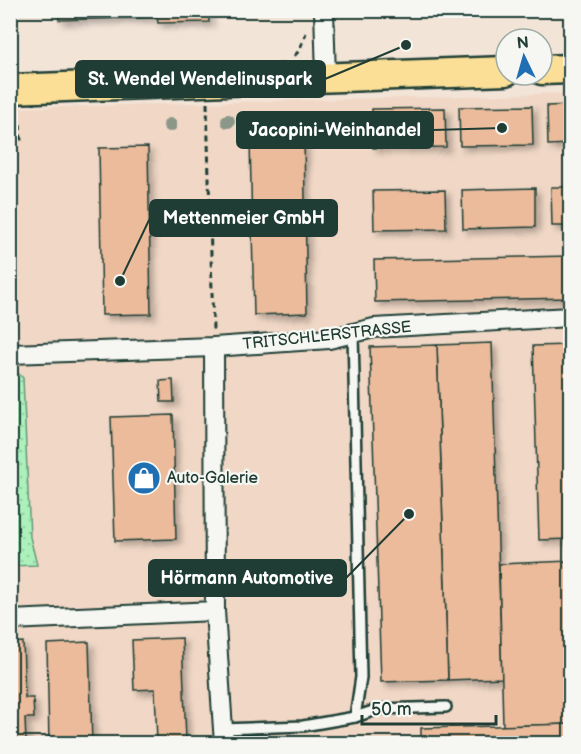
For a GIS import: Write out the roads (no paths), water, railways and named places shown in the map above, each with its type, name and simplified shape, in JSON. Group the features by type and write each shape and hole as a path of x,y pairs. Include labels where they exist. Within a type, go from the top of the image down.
{"main road":[{"path":"554,70 570,69"},
{"path":"10,89 494,71"}],"street":[{"path":"324,10 326,77"},
{"name":"TRITSCHLERSTRASSE","path":"10,354 214,347 329,339 374,328 570,317"},
{"path":"214,347 214,611 224,736"},
{"path":"10,620 214,611"}],"lane":[{"path":"352,333 361,677 355,717"},
{"path":"224,736 355,717 379,709 446,707"}],"place":[{"name":"St. Wendel Wendelinuspark","path":"406,45"},
{"name":"Jacopini-Weinhandel","path":"502,128"},
{"name":"Mettenmeier GmbH","path":"120,281"},
{"name":"Auto-Galerie","path":"144,478"},
{"name":"Hörmann Automotive","path":"409,514"}]}
